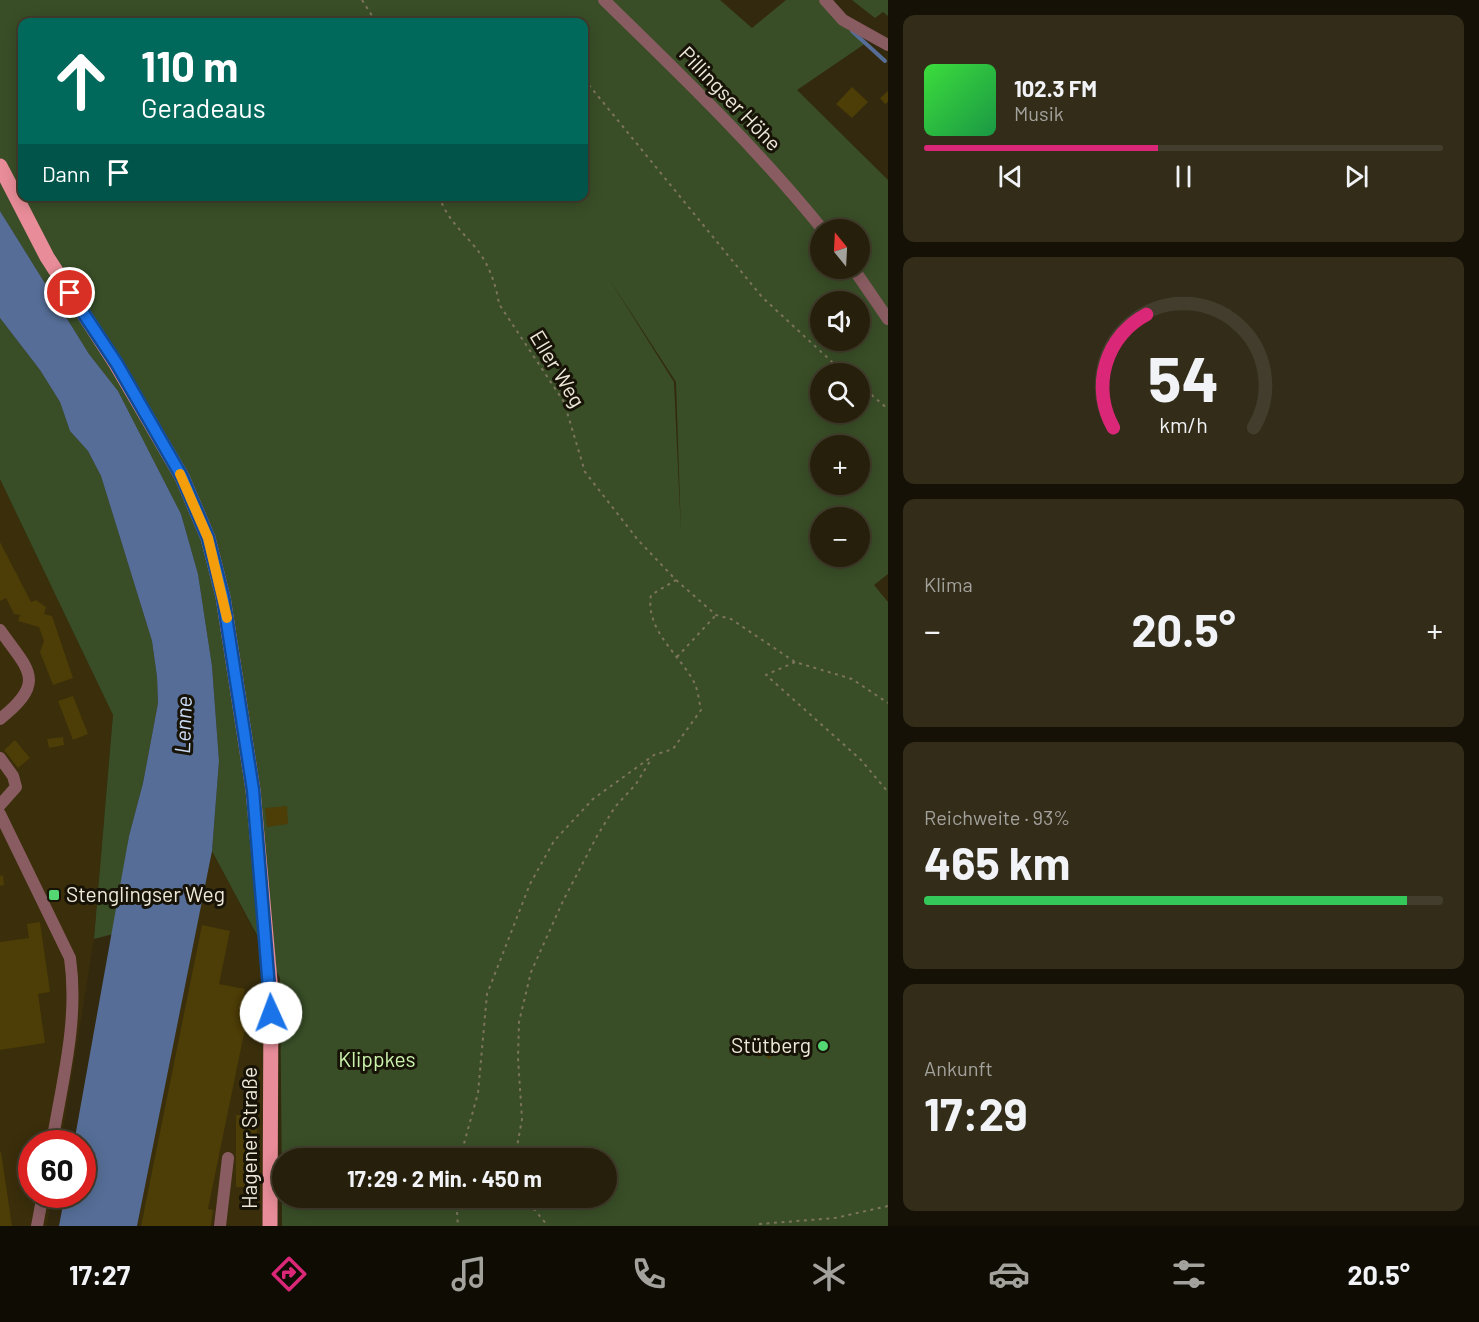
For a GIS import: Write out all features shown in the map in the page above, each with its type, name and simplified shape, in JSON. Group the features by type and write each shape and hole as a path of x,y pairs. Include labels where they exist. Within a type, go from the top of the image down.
{"main road":[{"name":"Hagener Straße","path":"0,166 43,250 117,364 182,477 208,538 228,623 257,835 271,992 270,1226"}],"street":[{"name":"Pillingser Höhe","path":"604,0 712,106 784,183 814,219"},
{"path":"825,0 843,20 888,45"},
{"path":"861,279 888,319"},
{"path":"0,630 22,658 28,673 28,688 18,704 0,719"},
{"path":"0,758 13,776 16,787 0,805"},
{"path":"0,814 70,957 73,981 71,1031 54,1130"},
{"path":"220,1226 228,1158"},
{"path":"37,1226 40,1208"}],"path":[{"path":"362,0 374,18"},
{"path":"588,84 762,297 833,363"},
{"name":"Eller Weg","path":"442,201 455,227 483,259 496,290 499,304 564,402 585,472 631,532 676,580 716,615 731,619 795,662 852,679 888,703"},
{"path":"870,394 888,409"},
{"path":"463,1148 478,1093 487,994 530,884 554,841 593,799 654,755 673,749 701,710 695,684 661,637 649,605 651,596 676,580"},
{"path":"677,657 716,615"},
{"path":"795,662 766,675 861,760 888,792"},
{"path":"517,1148 522,1119 518,1058 519,1022 531,972 563,901 597,836 615,807 636,784 654,755"},
{"path":"759,1224 835,1218 888,1206"},
{"path":"457,1208 458,1226"},
{"path":"534,1208 548,1226"}],"shaded area":[{"path":"0,479 113,715 94,939 63,1130 18,1130 18,1208 50,1208 47,1226 0,1226"},
{"path":"212,851 260,942 265,1059 262,1226 137,1226"}],"green space":[{"name":"Klippkes","path":"0,0 602,0 710,107 810,220 810,279 858,279 866,291 810,291 810,351 870,351 870,296 888,322 888,574 874,585 888,602 888,1226 282,1226 282,1208 617,1208 617,1148 282,1148 280,978 212,851 219,761 212,666 198,574 181,514 118,391 89,354 0,211","holes":["608,277 676,382 681,533 674,382"]},
{"path":"605,0 720,0 752,28 786,0 824,0 866,43 797,90 888,180 888,313 867,279 870,279 870,219 816,219"},
{"path":"852,0 888,0 888,16 883,12 875,18"},
{"path":"0,318 40,370 60,402 70,431 88,451 101,476 152,641 158,703 143,783 129,836 113,934 94,939 113,715 0,479"}],"water":[{"name":"Lenne","path":"0,211 89,354 118,391 181,514 198,574 212,666 219,761 212,851 137,1226 59,1226 62,1208 96,1208 96,1130 76,1130 129,836 143,783 158,703 152,641 101,476 88,451 70,431 60,402 40,370 0,318"}],"building":[{"path":"852,87 868,102 852,118 836,104"},
{"path":"888,91 888,102 885,104 880,98"},
{"path":"0,542 31,602 36,600 46,607 44,614 52,616 73,678 53,685 40,652 44,641 39,627 18,621 20,615 14,614 6,598 0,601"},
{"path":"73,696 88,734 73,740 58,701"},
{"path":"63,737 64,745 49,748 47,739"},
{"path":"15,740 30,758 18,768 4,750"},
{"path":"287,806 288,824 267,827 265,808"},
{"path":"3,875 4,885 0,886 0,876"},
{"path":"40,922 50,992 38,994 45,1043 0,1050 0,942 29,938 27,924"},
{"path":"202,925 230,931 219,984 245,989 240,1012 248,1014 208,1209 213,1210 211,1226 141,1226"},
{"path":"773,1040 781,1048 769,1059 761,1051"},
{"path":"236,1115 257,1115 257,1187 236,1187"},
{"path":"1,1152 12,1226 0,1226"}],"waterway":[{"path":"852,31 885,61"}],"slow traffic":[{"path":"180,474 208,538 227,618"}],"place":[{"name":"Stenglingser Weg","path":"54,895"},
{"name":"Stütberg","path":"823,1046"}],"route":[{"path":"70,293 117,364 182,477 208,538 223,597 244,722 253,790 271,1013"}]}
